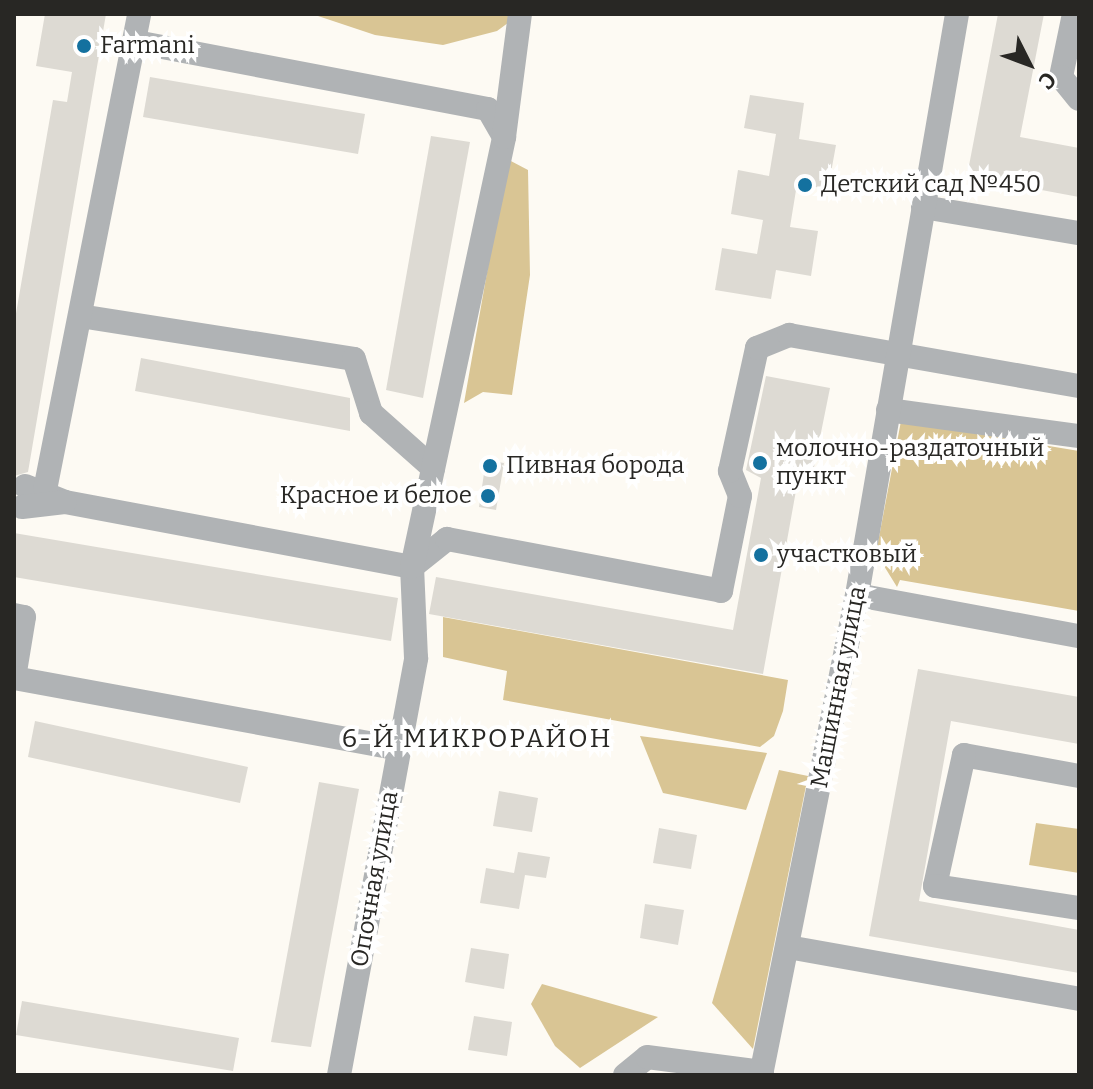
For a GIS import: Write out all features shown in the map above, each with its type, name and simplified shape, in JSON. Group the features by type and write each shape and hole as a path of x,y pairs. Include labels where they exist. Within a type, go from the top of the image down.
{"street":[{"path":"139,14 136,42 80,316 39,496 412,567 447,539 721,591 740,496 730,471 757,348 789,335 896,358 1079,386"},
{"name":"Опочная улица","path":"339,1075 411,684 412,567 504,137 520,14"},
{"name":"Машинная улица","path":"761,1073 857,595 957,14"},
{"path":"1074,14 1061,77 1079,99"},
{"path":"136,42 488,109 504,137"},
{"path":"923,207 1079,233"},
{"path":"80,316 354,359 371,413 433,468"},
{"path":"888,410 1079,436"},
{"path":"857,595 1079,636"},
{"path":"14,615 24,617 14,678 399,749"},
{"path":"1079,776 964,755 935,886 1079,908"},
{"path":"788,947 1079,999"},
{"path":"625,1075 647,1057 761,1073"}],"shaded area":[{"path":"312,14 520,14 497,31 443,45 375,35"},
{"path":"507,159 528,170 530,275 512,395 483,392 464,403"},
{"path":"901,421 1079,451 1079,611 900,580 897,587 876,553"},
{"path":"443,617 788,680 783,711 774,736 760,747 503,700 507,671 443,657"},
{"path":"640,736 767,753 746,810 663,793"},
{"path":"779,770 808,776 753,1049 712,1003"},
{"path":"1036,823 1079,829 1079,873 1029,865"},
{"path":"542,984 658,1017 580,1068 555,1046 531,1004"}],"building":[{"path":"45,14 106,14 28,472 14,476 14,325 53,100 67,102 72,72 36,66"},
{"path":"998,14 1044,14 1020,137 1079,148 1079,197 967,176"},
{"path":"150,77 365,114 358,154 143,117"},
{"path":"750,95 804,103 799,139 836,145 828,189 797,184 790,227 818,231 811,276 776,270 771,299 715,290 722,248 757,254 763,220 731,214 738,170 769,176 776,134 744,128"},
{"path":"431,136 470,142 423,398 386,390"},
{"path":"141,358 350,398 350,431 135,391"},
{"path":"766,376 830,388 810,487 797,485 763,674 429,614 436,577 733,630 761,478 746,470"},
{"path":"486,460 504,463 496,510 479,507"},
{"path":"14,533 398,598 391,641 14,577"},
{"path":"918,669 1079,697 1079,744 951,721 919,901 1079,930 1079,973 869,936"},
{"path":"35,721 248,767 240,803 28,757"},
{"path":"319,782 359,789 311,1047 271,1042"},
{"path":"499,791 538,798 532,832 493,826"},
{"path":"659,828 697,835 691,869 653,863"},
{"path":"518,852 550,857 546,878 525,875 519,909 480,903 486,868 514,873"},
{"path":"645,904 684,910 678,945 640,938"},
{"path":"471,948 509,954 504,989 465,982"},
{"path":"22,1001 239,1038 233,1071 16,1035"},
{"path":"474,1016 512,1022 507,1056 468,1050"}],"place":[{"name":"Farmani","path":"84,46"},
{"name":"Детский сад №450","path":"805,185"},
{"name":"молочно-раздаточный пункт","path":"760,463"},
{"name":"Пивная борода","path":"490,466"},
{"name":"Красное и белое","path":"488,496"},
{"name":"участковый","path":"761,555"}],"district":[{"name":"6-Й МИКРОРАЙОН","path":"477,739"}]}
